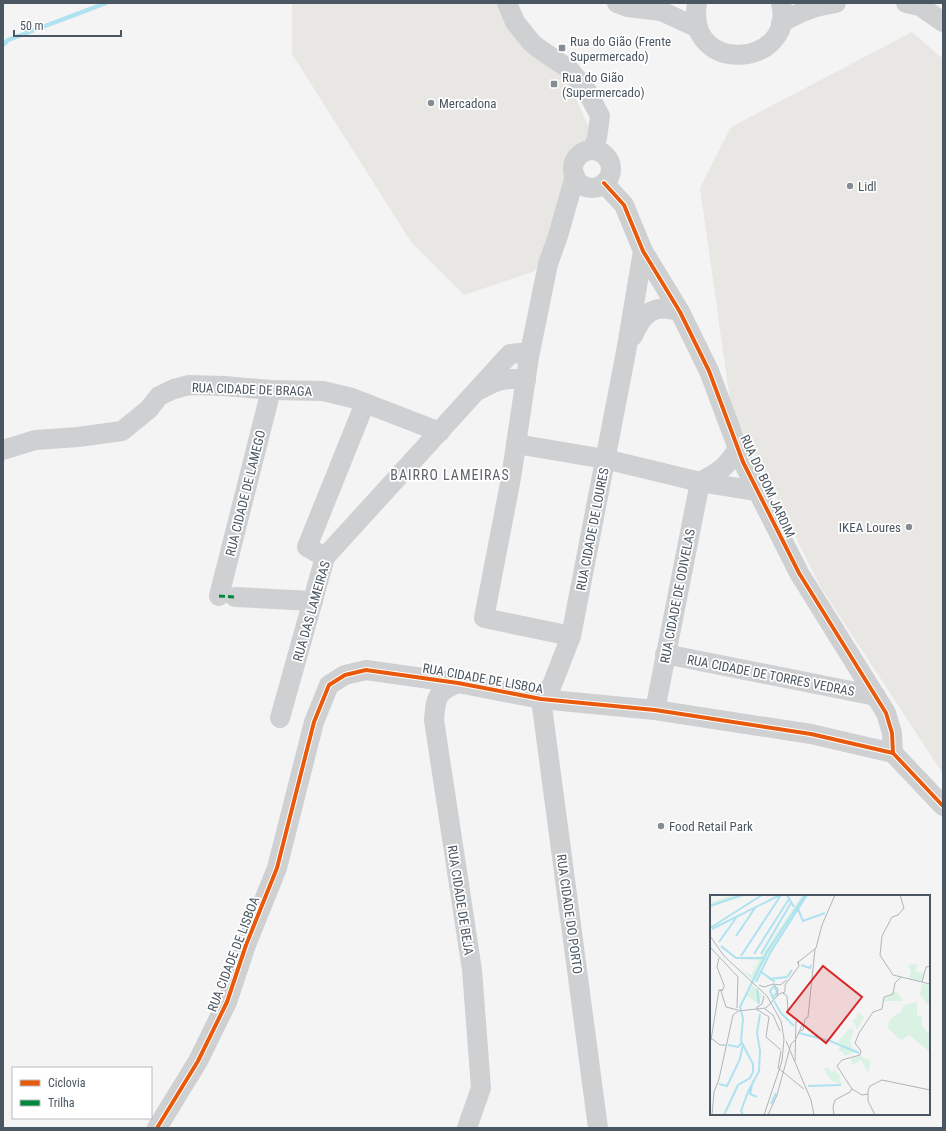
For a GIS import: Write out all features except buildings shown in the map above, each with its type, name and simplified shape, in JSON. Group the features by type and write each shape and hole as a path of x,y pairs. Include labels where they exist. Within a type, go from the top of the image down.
{"street":[{"path":"507,3 515,22 532,42 569,70 587,91 600,116 597,138 593,150"},
{"path":"617,3 628,7 661,11 698,28"},
{"path":"661,11 686,3"},
{"path":"697,3 695,14 698,28 707,42 716,50 726,54 738,56 752,54 765,47 775,37 781,23 781,3"},
{"path":"781,23 798,12 808,8 836,3"},
{"path":"906,3 920,6 943,22"},
{"path":"567,207 599,185 611,172 611,166 605,155 593,150 586,152 577,158 574,164 575,176 567,207 548,264 529,357 516,444 484,618 571,636"},
{"name":"RUA DO BOM JARDIM","path":"575,176 582,185 599,185 624,205 643,251 680,312 709,371 756,491 799,573 886,713 892,733 893,753"},
{"path":"626,352 643,251"},
{"path":"626,352 638,324 645,314 667,308 680,312"},
{"name":"RUA CIDADE DE LOURES","path":"541,699 552,685 571,636 626,352"},
{"name":"RUA DAS LAMEIRAS","path":"280,718 325,557 510,354 521,353 529,357"},
{"name":"RUA DAS LAMEIRAS","path":"476,392 497,380 526,380"},
{"name":"RUA CIDADE DE BRAGA","path":"3,450 35,440 78,437 122,431 149,408 159,396 174,389 190,386 224,386 272,390 323,391 365,404 440,432"},
{"name":"RUA CIDADE DE LAMEGO","path":"272,390 227,596 313,601"},
{"path":"325,557 307,547 365,404"},
{"path":"516,444 605,459 700,482 756,491"},
{"path":"700,482 719,472 730,462 738,448"},
{"name":"RUA CIDADE DE ODIVELAS","path":"655,710 700,482"},
{"name":"RUA CIDADE DE TORRES VEDRAS","path":"665,654 876,696"},
{"name":"RUA CIDADE DE LISBOA","path":"158,1128 198,1061 227,1002 246,945 277,868 314,722 329,686 345,675 366,670 458,683 541,699 655,710 811,734 893,753"},
{"name":"RUA CIDADE DE BEJA","path":"458,683 445,688 435,700 434,720 472,970 481,1088 467,1128"},
{"name":"RUA CIDADE DO PORTO","path":"541,699 598,1128"},
{"path":"893,753 943,806"}],"shaded area":[{"path":"292,3 505,3 567,79 595,141 572,187 535,271 464,295 411,242 292,54"},
{"path":"912,32 943,59 943,774 820,586 731,407 700,188 731,127"}],"waterway":[{"path":"3,45 8,40 106,3"}],"marked path":[{"path":"219,596 235,597"}],"cycle path":[{"path":"604,183 624,205 643,251 680,312 709,371 743,462 799,573 886,713 892,733 893,753"},
{"path":"157,1128 198,1061 227,1002 246,945 277,868 314,722 329,685 345,675 366,670 458,683 541,699 655,710 811,734 893,753 943,806"}],"place":[{"name":"Rua do Gião (Frente Supermercado)","path":"562,48"},
{"name":"Rua do Gião (Supermercado)","path":"554,84"},
{"name":"Mercadona","path":"431,103"},
{"name":"Lidl","path":"850,186"},
{"name":"IKEA Loures","path":"909,527"},
{"name":"Food Retail Park","path":"661,826"}],"district":[{"name":"BAIRRO LAMEIRAS","path":"450,475"}]}
